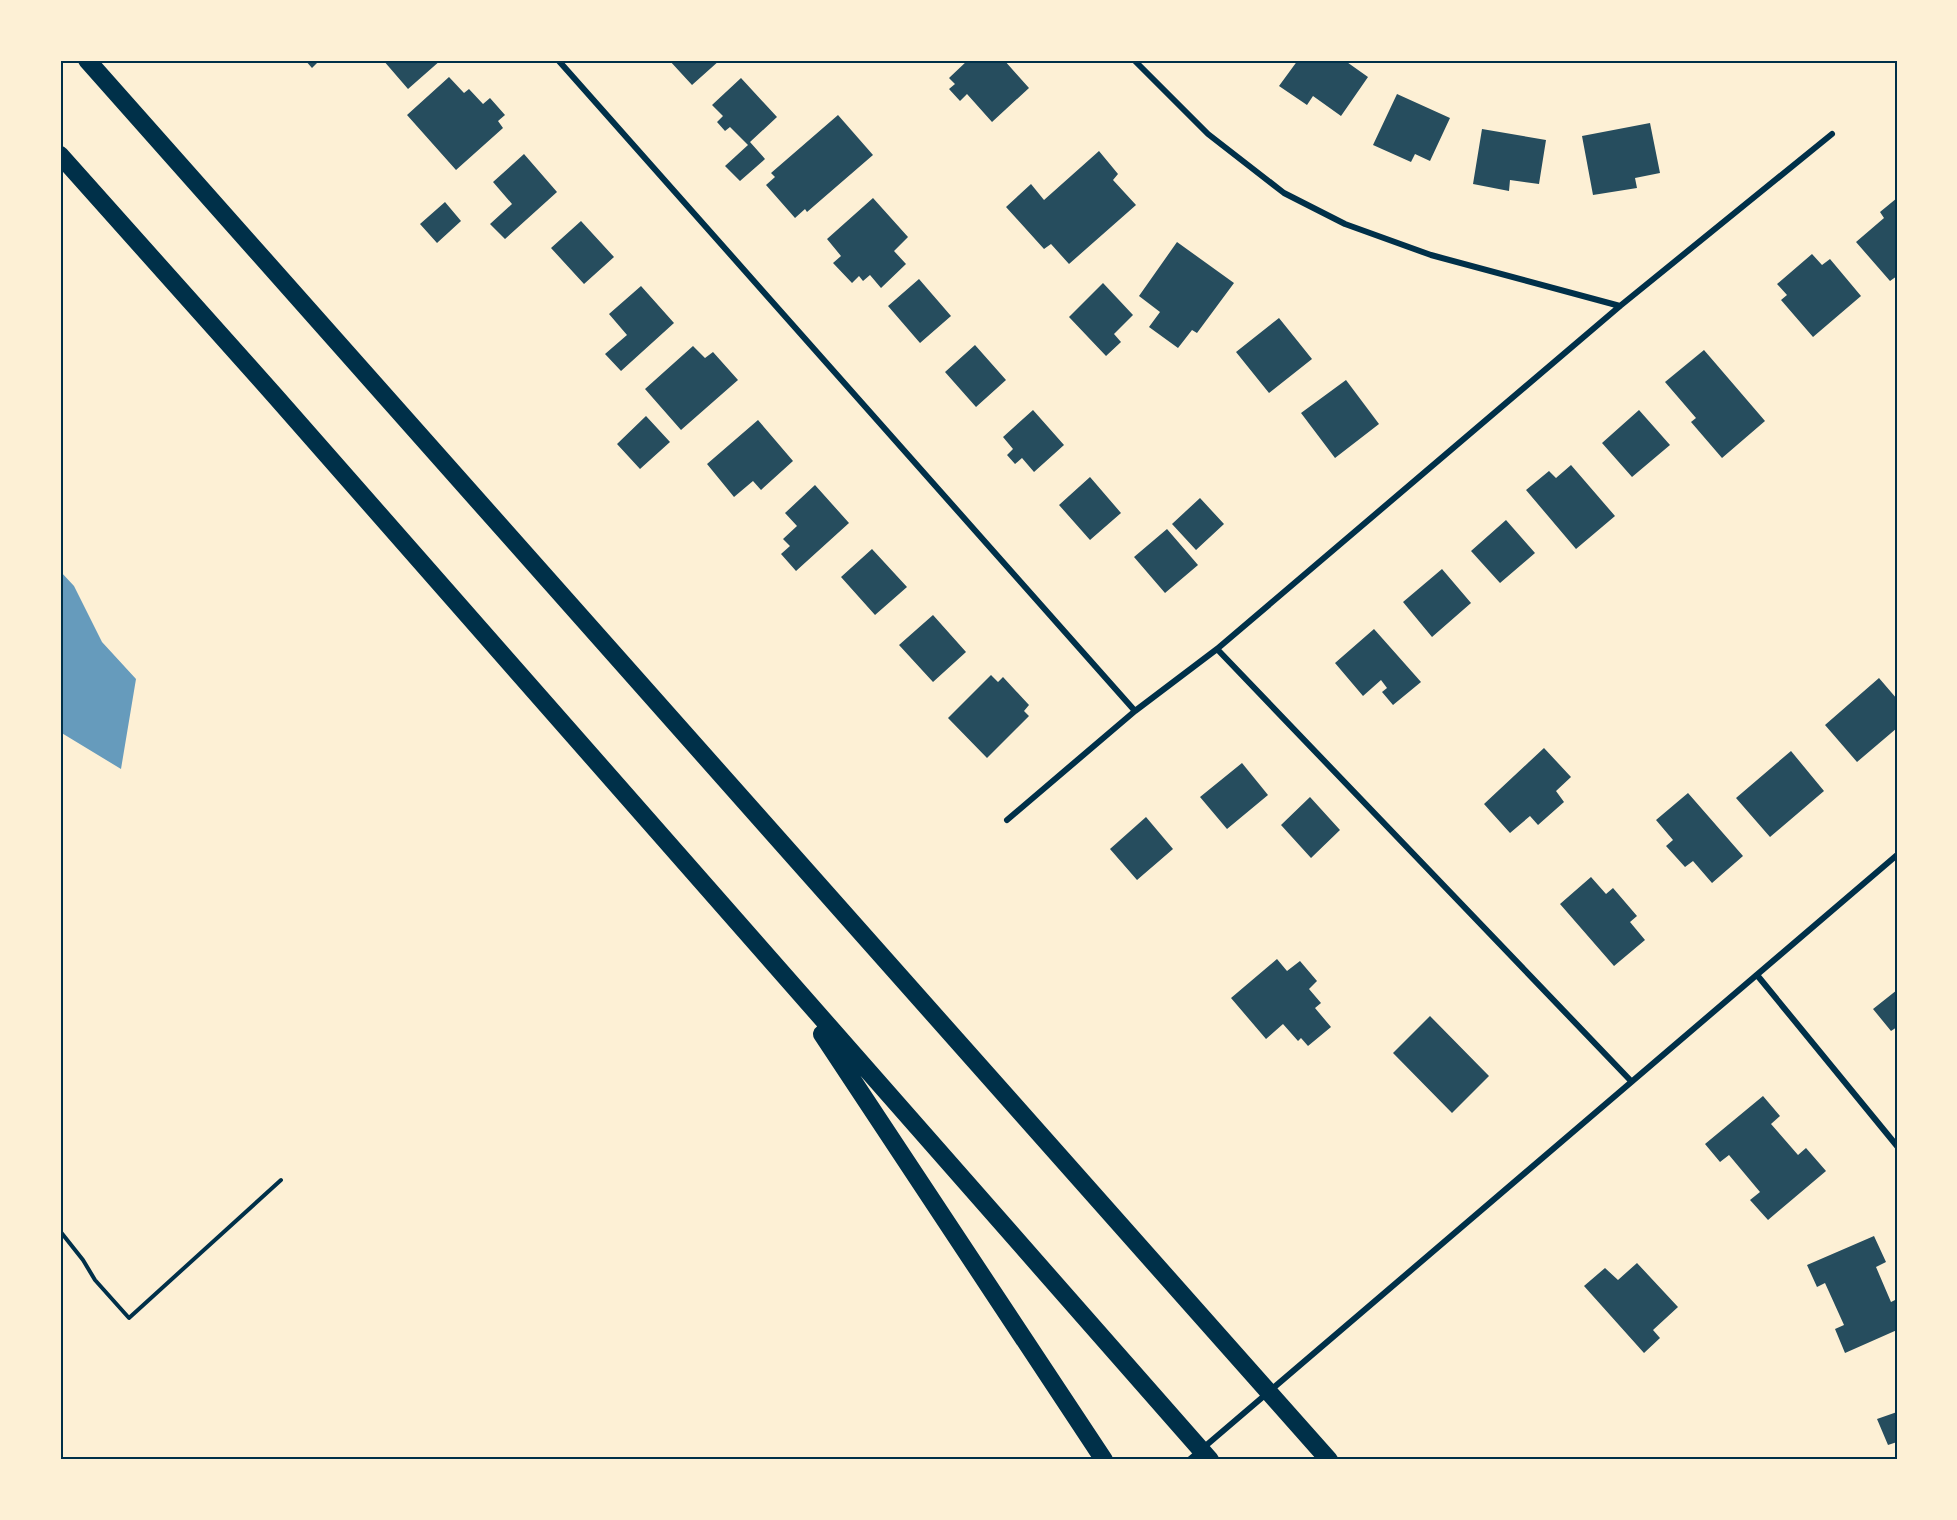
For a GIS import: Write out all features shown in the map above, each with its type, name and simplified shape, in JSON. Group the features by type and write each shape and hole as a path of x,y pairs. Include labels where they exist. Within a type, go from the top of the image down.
{"highway":[{"path":"87,60 1329,1460"},
{"path":"60,155 276,397 1210,1460"},
{"path":"784,977 1104,1460"}],"street":[{"path":"558,60 1135,711"},
{"path":"1134,60 1208,134 1284,193 1335,219 1431,255 1620,306"},
{"path":"1007,820 1135,711 1218,649 1620,306 1832,134"},
{"path":"1218,649 1631,1081"},
{"path":"1189,1460 1897,855"},
{"path":"1757,975 1897,1146"}],"path":[{"path":"60,1231 83,1260 95,1280 129,1318 281,1180"}],"water":[{"path":"60,571 74,586 102,642 136,679 121,769 60,732"}],"building":[{"path":"305,60 320,60 312,68"},
{"path":"383,60 441,60 408,89"},
{"path":"669,60 720,60 692,85"},
{"path":"968,60 1004,60 1029,88 992,122 967,94 960,101 949,89 955,84 949,78"},
{"path":"1298,60 1344,60 1368,77 1341,116 1313,96 1307,105 1279,86"},
{"path":"449,77 464,93 469,89 483,104 490,98 505,115 498,121 503,128 456,170 407,115"},
{"path":"741,78 777,117 750,142 765,159 740,181 725,166 748,145 730,127 725,131 717,122 723,116 712,105"},
{"path":"1397,94 1450,118 1430,161 1415,154 1411,162 1373,145"},
{"path":"838,115 873,155 807,212 805,209 795,218 766,185 775,177 771,173"},
{"path":"1650,123 1660,173 1635,178 1637,188 1593,195 1582,136"},
{"path":"1482,129 1546,140 1539,184 1510,180 1509,191 1473,184"},
{"path":"1099,151 1118,174 1113,180 1136,205 1069,264 1051,244 1044,249 1006,207 1031,184 1044,200"},
{"path":"524,154 557,192 505,239 490,224 512,204 493,182"},
{"path":"873,198 908,237 894,251 906,264 881,288 870,275 863,281 859,276 852,283 833,263 841,256 827,239"},
{"path":"1897,198 1897,276 1890,281 1856,242 1884,218 1880,212"},
{"path":"445,202 461,221 437,243 420,224"},
{"path":"581,221 614,257 584,284 551,248"},
{"path":"1177,242 1234,283 1197,333 1192,330 1178,348 1149,327 1160,312 1139,296"},
{"path":"1812,254 1822,265 1830,259 1861,296 1813,337 1781,300 1787,295 1777,284"},
{"path":"919,279 951,316 920,343 888,306"},
{"path":"1103,283 1133,315 1114,334 1121,342 1106,356 1069,317"},
{"path":"641,286 674,323 621,371 605,354 627,335 609,314"},
{"path":"1279,318 1312,359 1269,393 1236,352"},
{"path":"975,345 1006,380 976,407 945,372"},
{"path":"693,346 705,358 713,352 738,380 681,430 645,389"},
{"path":"1704,350 1765,421 1722,458 1691,422 1696,418 1665,382"},
{"path":"1346,380 1379,424 1335,458 1301,413"},
{"path":"1033,410 1064,445 1034,472 1022,458 1015,464 1007,455 1013,449 1003,437"},
{"path":"1639,410 1670,445 1632,477 1602,443"},
{"path":"646,416 670,442 640,469 617,444"},
{"path":"758,420 793,461 761,490 753,481 734,497 707,464"},
{"path":"1571,465 1615,516 1576,549 1526,490 1549,471 1556,478"},
{"path":"1090,477 1121,513 1090,540 1059,505"},
{"path":"815,485 849,523 796,571 781,554 790,546 783,539 797,526 785,513"},
{"path":"1200,498 1224,524 1196,550 1172,524"},
{"path":"1506,520 1535,553 1500,583 1471,551"},
{"path":"1167,529 1198,565 1165,593 1134,557"},
{"path":"872,549 907,587 875,615 841,577"},
{"path":"1442,569 1471,603 1432,637 1403,602"},
{"path":"933,615 966,652 933,682 899,645"},
{"path":"1374,629 1421,682 1393,705 1382,692 1387,688 1381,680 1363,696 1335,663"},
{"path":"991,675 998,682 1003,677 1029,705 1024,711 1029,716 987,758 948,718"},
{"path":"1879,678 1897,699 1897,728 1857,762 1825,725"},
{"path":"1544,748 1571,777 1556,791 1564,802 1538,825 1530,816 1510,833 1484,804"},
{"path":"1791,751 1824,791 1770,837 1736,798"},
{"path":"1242,763 1268,795 1227,829 1200,797"},
{"path":"1688,793 1743,856 1712,883 1693,861 1685,867 1666,846 1673,840 1656,820"},
{"path":"1310,797 1340,830 1311,858 1281,825"},
{"path":"1146,817 1173,849 1137,880 1110,849"},
{"path":"1591,877 1606,894 1613,888 1637,916 1630,922 1645,940 1614,966 1560,904"},
{"path":"1277,959 1287,971 1300,961 1317,981 1309,989 1321,1003 1315,1008 1331,1027 1308,1046 1301,1038 1298,1041 1283,1024 1266,1039 1231,998"},
{"path":"1897,990 1897,1027 1891,1031 1873,1009"},
{"path":"1430,1016 1489,1076 1452,1113 1393,1053"},
{"path":"1763,1096 1780,1116 1771,1124 1798,1155 1806,1148 1826,1171 1768,1220 1750,1200 1760,1192 1729,1155 1720,1162 1705,1144"},
{"path":"1874,1236 1886,1262 1876,1267 1891,1302 1897,1299 1897,1330 1845,1353 1835,1329 1844,1325 1825,1283 1817,1287 1807,1265"},
{"path":"1637,1263 1678,1307 1653,1330 1660,1338 1644,1353 1584,1286 1605,1268 1618,1280"},
{"path":"1897,1412 1897,1442 1888,1445 1877,1419"}]}
